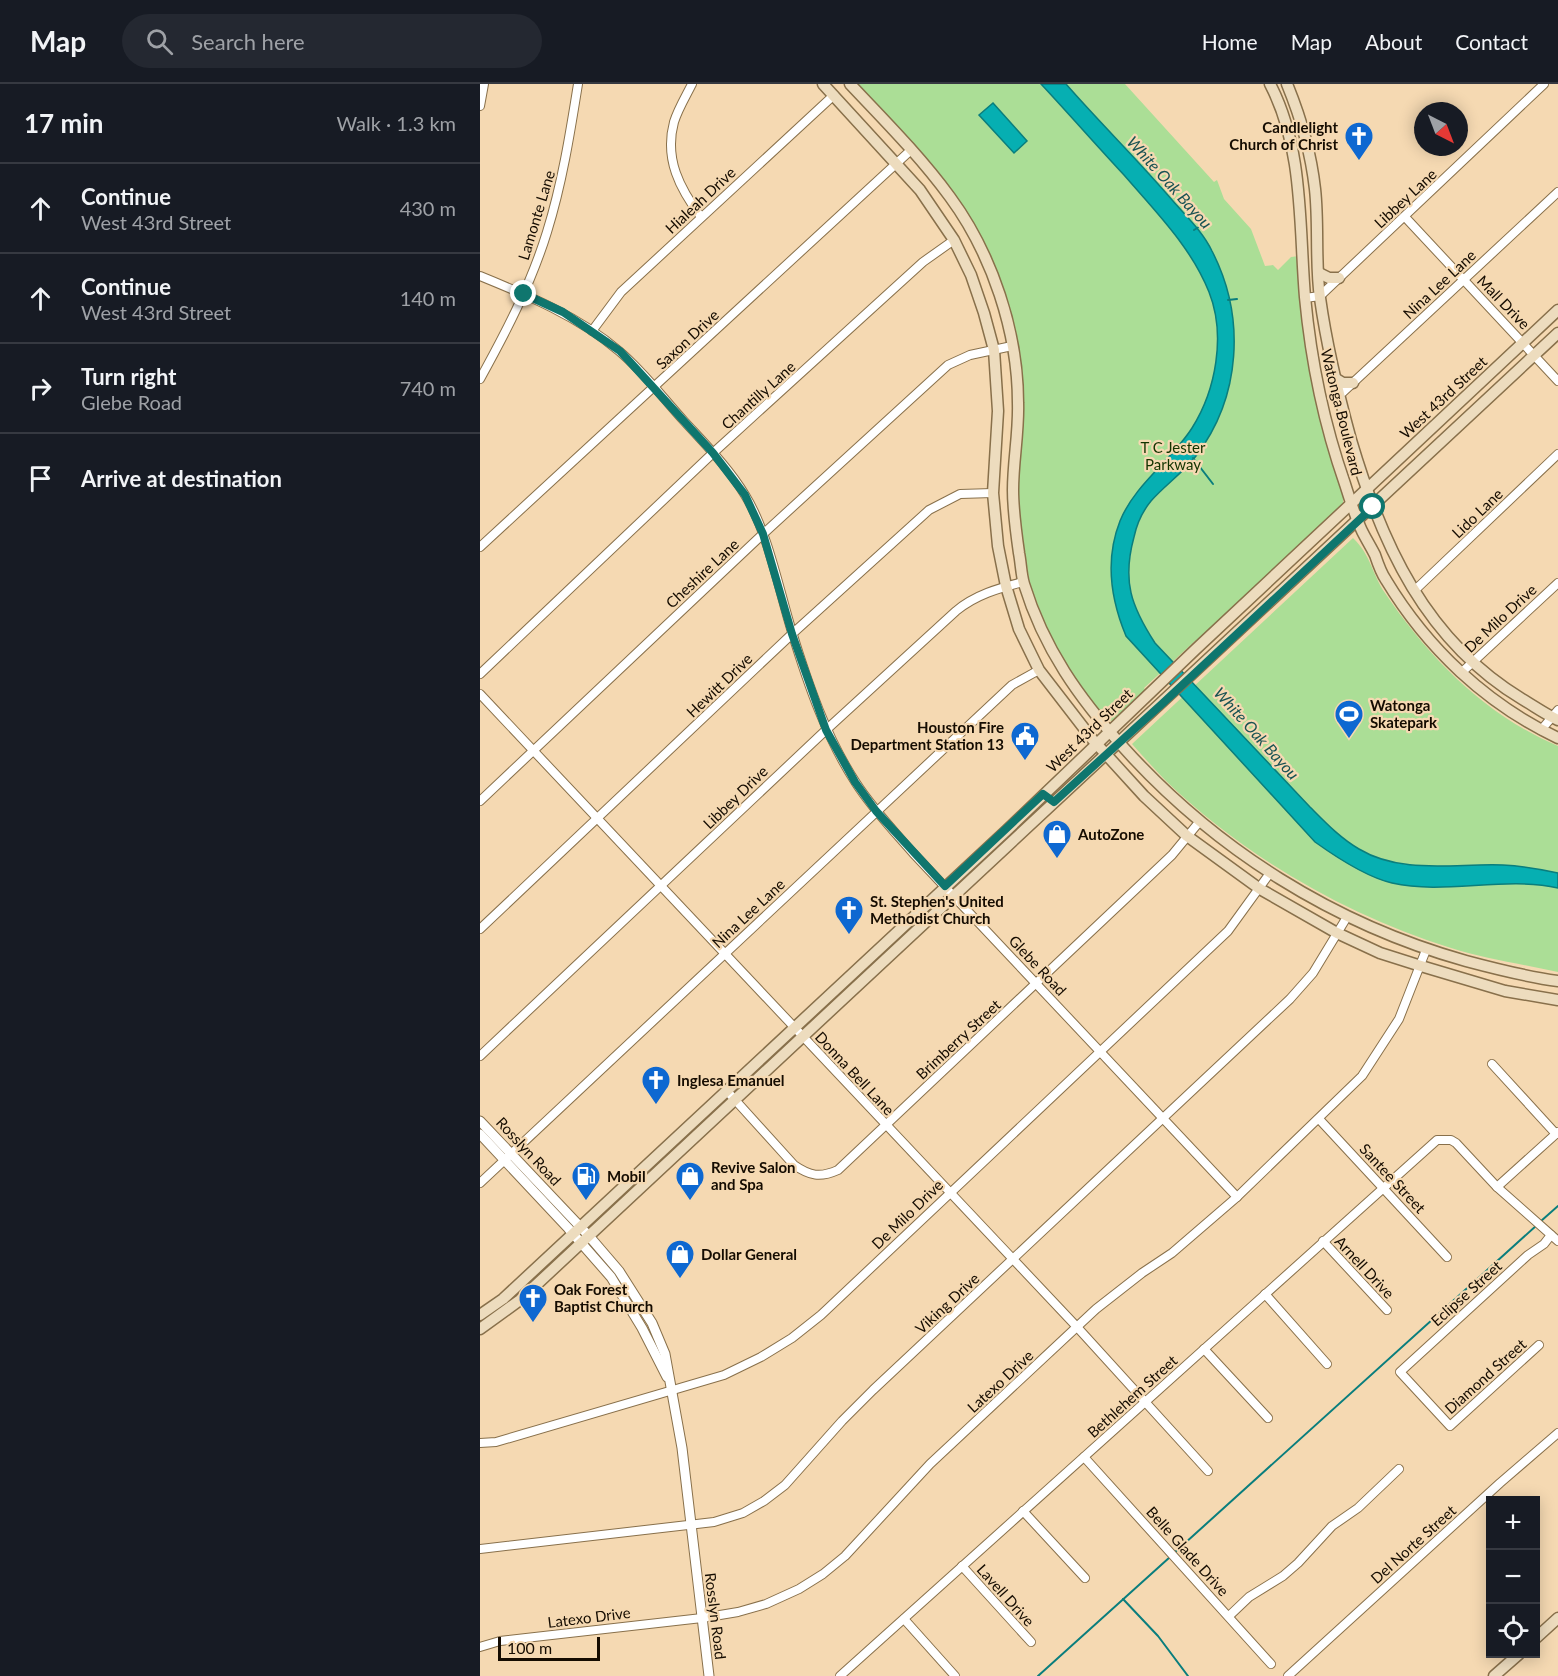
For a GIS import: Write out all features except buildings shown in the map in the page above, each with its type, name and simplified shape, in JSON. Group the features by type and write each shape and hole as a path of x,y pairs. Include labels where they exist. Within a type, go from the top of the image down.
{"main road":[{"path":"823,84 897,163 932,206 954,240 971,275 994,350 999,411 993,493 998,546 1006,586 1019,629 1039,670 1098,745 1144,796 1186,836 1260,889 1337,933 1380,953 1421,966 1505,991 1558,1000"},
{"path":"850,84 911,150 952,199 983,254 1006,316 1018,397 1018,433 1013,489 1023,582 1043,633 1074,688 1138,763 1200,821 1270,873 1347,916 1426,950 1496,969 1558,981"},
{"name":"Watonga Boulevard","path":"1270,84 1282,106 1296,166 1305,298 1310,342 1321,400 1334,452 1358,520 1384,578 1416,625 1461,673 1513,713 1558,738"},
{"name":"Watonga Boulevard","path":"1287,84 1308,145 1315,189 1320,296 1333,377 1373,507 1398,565 1438,627 1472,663 1498,685 1556,716"},
{"path":"1319,273 1329,278 1339,278"},
{"name":"West 43rd Street","path":"480,1315 581,1235 731,1095 794,1028 954,895 1011,834 1043,794 1098,745 1196,648 1558,309"},
{"name":"West 43rd Street","path":"731,1095 802,1037 945,886 1054,802 1558,333"},
{"path":"1333,377 1343,383 1353,383"},
{"path":"1448,413 1458,425"},
{"path":"1239,609 1250,621"},
{"path":"1043,794 1054,802"},
{"name":"West 43rd Street","path":"480,1329 520,1300 581,1235"},
{"path":"1540,1634 1558,1618"},
{"path":"1494,1676 1514,1658"}],"street":[{"path":"480,106 484,84"},
{"name":"Lamonte Lane","path":"480,379 500,345 524,294 547,233 566,160 578,84"},
{"path":"692,84 674,123 671,152 675,174 684,195 701,217"},
{"name":"Libbey Lane","path":"1320,296 1544,84"},
{"name":"Hialeah Drive","path":"592,331 621,292 834,95"},
{"name":"Saxon Drive","path":"480,548 911,150"},
{"name":"Nina Lee Lane","path":"1338,394 1353,383 1558,192"},
{"name":"Mall Drive","path":"1405,217 1558,381"},
{"name":"Chantilly Lane","path":"480,674 713,453 923,262 954,240"},
{"name":"Glebe Road","path":"480,276 563,312 620,351 713,453 745,495 763,534 792,634 826,730 855,782 876,811 945,886 1237,1197"},
{"path":"1305,298 1320,296"},
{"name":"Cheshire Lane","path":"480,801 763,534 948,364 970,355 1012,346"},
{"name":"Lido Lane","path":"1414,591 1558,454"},
{"name":"Hewitt Drive","path":"480,929 792,634 929,510 960,494 993,493"},
{"name":"Libbey Drive","path":"480,1056 826,730 967,602 1006,586 1023,582"},
{"name":"De Milo Drive","path":"1461,673 1558,583"},
{"name":"Nina Lee Lane","path":"480,1183 1012,685 1039,670"},
{"name":"Donna Bell Lane","path":"480,694 1077,1327 1208,1471"},
{"path":"1541,730 1556,716"},
{"name":"Brimberry Street","path":"731,1095 794,1165 805,1173 813,1176 826,1175 838,1170 1172,855 1200,821"},
{"name":"De Milo Drive","path":"480,1443 496,1442 671,1386 724,1375 792,1338 820,1315 1228,931 1270,873"},
{"name":"Viking Drive","path":"480,1549 714,1522 743,1513 764,1501 784,1485 873,1390 1290,999 1313,973 1347,916"},
{"name":"Latexo Drive","path":"480,1647 500,1641 738,1612 765,1604 799,1589 823,1574 845,1556 930,1464 1096,1309 1172,1252 1237,1197 1362,1076 1399,1018 1426,950"},
{"path":"1492,1064 1557,1133 1497,1187 1558,1241"},
{"name":"Santee Street","path":"1319,1119 1447,1257"},
{"name":"Rosslyn Road","path":"480,1121 507,1157"},
{"name":"Rosslyn Road","path":"480,1134 507,1157 581,1235 647,1325 655,1357 671,1386 682,1448 709,1676"},
{"name":"Bethlehem Street","path":"843,1675 1432,1144 1443,1139 1456,1143 1497,1187"},
{"name":"Eclipse Street","path":"1450,1426 1400,1372 1528,1255 1544,1244 1548,1233"},
{"name":"Arnell Drive","path":"1323,1241 1387,1310"},
{"path":"1265,1294 1327,1364"},
{"name":"Diamond Street","path":"1450,1426 1539,1345"},
{"path":"1204,1349 1268,1418"},
{"name":"Del Norte Street","path":"1288,1676 1558,1433"},
{"name":"Belle Glade Drive","path":"1084,1457 1271,1664"},
{"path":"1229,1616 1249,1598 1283,1576 1332,1526 1358,1508 1400,1469"},
{"path":"1023,1511 1085,1578"},
{"name":"Lavell Drive","path":"962,1566 1031,1642"},
{"path":"904,1618 955,1676"}],"green space":[{"name":"T C Jester Parkway","path":"854,84 1125,84 1214,182 1217,180 1224,199 1251,229 1265,266 1273,265 1278,270 1291,257 1299,256 1343,491 1343,503 1341,508 1197,643 1195,641 1144,688 1146,691 1116,720 1105,719 1089,701 1052,642 1030,584 1018,512 1016,351 970,224"},
{"path":"1353,538 1364,551 1385,593 1420,640 1440,662 1483,701 1506,718 1558,746 1558,972 1451,948 1373,919 1336,901 1263,859 1229,835 1166,781 1132,744"}],"water":[{"path":"1041,84 1066,84 1194,225 1212,251 1223,276 1230,303 1234,329 1234,356 1230,383 1222,408 1211,433 1196,456 1145,509 1140,518 1130,553 1131,593 1140,617 1155,643 1310,807 1352,845 1376,857 1411,865 1503,865 1544,870 1558,873 1558,888 1517,884 1412,886 1382,880 1352,866 1315,842 1126,636 1117,608 1112,579 1112,550 1115,535 1120,521 1135,496 1183,440 1200,413 1207,397 1216,362 1217,326 1209,292 1183,245 1124,175"},
{"path":"993,103 1027,141 1014,153 979,115"}],"waterway":[{"name":"White Oak Bayou","path":"1194,230 1202,225"},
{"path":"1228,300 1237,299"},
{"path":"1193,458 1213,484"},
{"path":"1541,1221 1558,1206"},
{"path":"1174,1553 1537,1225"},
{"path":"1038,1676 1170,1557"},
{"path":"1123,1599 1158,1636 1188,1676"}],"place":[{"name":"Candlelight Church of Christ","path":"1359,162"},
{"name":"Watonga Skatepark","path":"1349,740"},
{"name":"Houston Fire Department Station 13","path":"1025,762"},
{"name":"AutoZone","path":"1057,860"},
{"name":"St. Stephen's United Methodist Church","path":"849,936"},
{"name":"Inglesa Emanuel","path":"656,1106"},
{"name":"Mobil","path":"586,1202"},
{"name":"Revive Salon and Spa","path":"690,1202"},
{"name":"Dollar General","path":"680,1280"},
{"name":"Oak Forest Baptist Church","path":"533,1324"}],"route":[{"path":"524,294 563,312 620,351 713,453 745,495 763,534 792,634 826,730 855,782 876,811 945,886 1043,794 1054,802 1373,507"}]}
